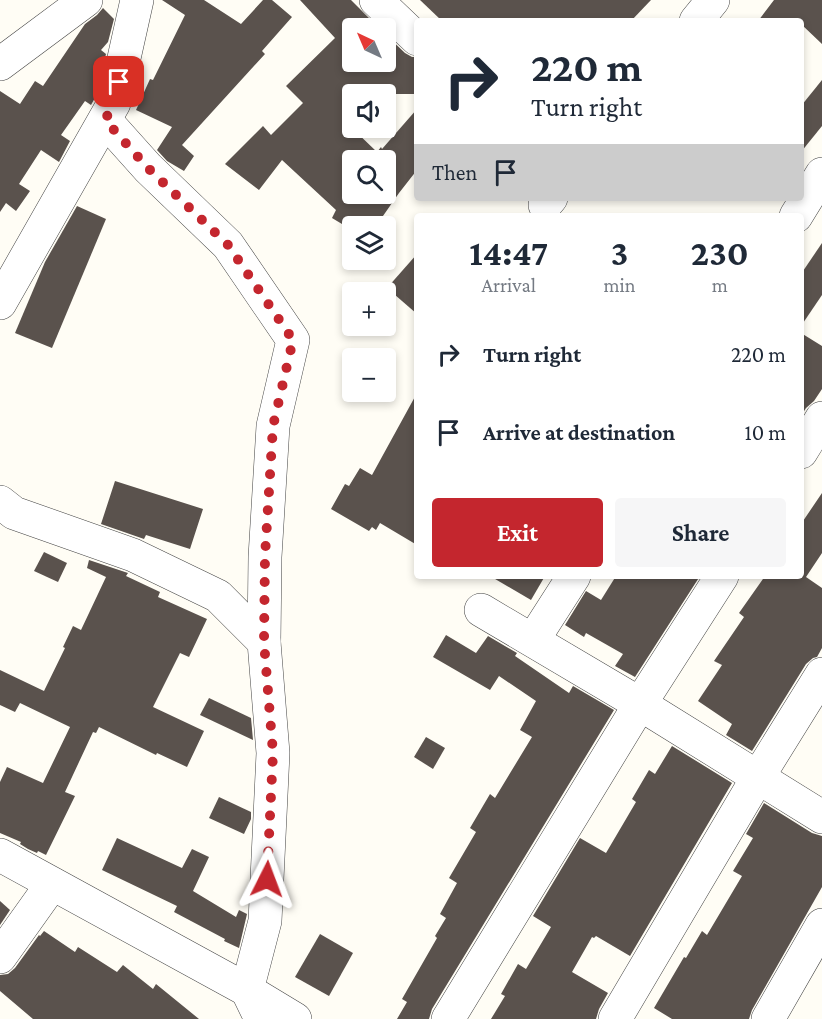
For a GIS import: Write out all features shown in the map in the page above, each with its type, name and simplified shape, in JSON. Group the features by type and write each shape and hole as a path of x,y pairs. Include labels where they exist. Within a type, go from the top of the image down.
{"street":[{"path":"0,64 87,0"},
{"path":"0,303 114,103 137,0"},
{"path":"376,0 414,36"},
{"path":"698,18 713,0"},
{"path":"105,120 148,168 228,245 293,340 273,426 265,556 264,642 273,753 265,921 247,990 261,1019"},
{"path":"798,213 819,182"},
{"path":"0,502 14,513 133,555 218,596 264,642"},
{"path":"533,640 572,579"},
{"path":"448,1019 640,704 720,579"},
{"path":"481,610 640,704 822,817"},
{"path":"615,1019 758,777 822,674"},
{"path":"0,855 296,1019"},
{"path":"0,957 52,884"},
{"path":"768,1019 822,925"}],"building":[{"path":"162,0 204,0 241,24 263,0 272,0 292,17 262,51 265,54 182,145 194,156 184,171 167,161 157,150 172,127 136,110 185,15"},
{"path":"300,0 351,0 369,18 342,18 342,72 396,72 396,44 405,53 414,57 414,94 396,94 396,84 342,84 342,138 362,138 375,150 342,150 342,204 391,204 383,216 342,216 342,224 332,218 336,210 282,160 259,190 225,164 263,126 271,135 303,103 286,86 335,38"},
{"path":"420,0 651,0 634,18 439,18"},
{"path":"774,0 822,0 822,44 804,27 804,18 760,18"},
{"path":"103,8 114,19 108,42 101,50 106,54 96,96 91,105 85,101 61,135 70,141 59,162 41,150 19,184 30,191 16,211 6,203 0,212 0,91 20,104 35,81 43,86 85,24"},
{"path":"822,80 822,126 804,148 804,102"},
{"path":"414,112 414,174 396,197 396,150 379,150 392,138 396,138 396,133"},
{"path":"77,206 106,219 52,348 15,333 45,262"},
{"path":"822,243 822,295 804,322 804,270"},
{"path":"414,257 414,311 396,296 396,282 392,282"},
{"path":"804,335 822,346 822,389 804,411"},
{"path":"414,398 414,543 380,523 376,530 372,527 369,531 331,509 345,484 349,486 360,468 372,475"},
{"path":"115,481 203,509 190,549 146,535 144,539 101,524"},
{"path":"822,493 822,553 806,577 822,588 822,648 817,657 806,664 752,751 726,735 732,724 698,701 722,665 714,661 744,617 739,613 763,579 804,579 804,520"},
{"path":"44,552 67,563 58,582 34,571"},
{"path":"89,560 128,573 126,576 160,592 158,597 207,619 189,657 180,653 153,707 204,731 187,767 157,753 156,755 99,727 96,733 93,732 65,792 75,796 46,855 28,849 20,844 21,842 0,833 0,782 7,767 43,783 70,727 20,703 15,712 0,705 0,670 44,691 73,626 81,630 106,577 87,568"},
{"path":"495,579 543,579 531,600"},
{"path":"614,579 698,579 635,677 615,666 623,654 586,633 584,637 565,625 586,591 601,600"},
{"path":"446,635 476,653 488,636 517,653 515,656 569,693 573,686 614,710 432,1009 429,1019 397,1019 407,1002 402,999 446,918 440,914 457,883 449,878 476,832 470,828 490,794 495,798 532,737 520,730 536,701 499,676 490,690 433,657"},
{"path":"209,698 251,718 253,740 200,715"},
{"path":"426,737 445,748 433,769 414,757"},
{"path":"672,746 732,783 630,956 596,936 592,937 572,972 608,993 596,1019 491,1019 505,996 501,994 518,964 526,969 551,927 533,916 580,838 606,853 636,802 632,799 649,770 655,774"},
{"path":"219,797 251,812 251,819 244,834 209,818"},
{"path":"764,803 812,833 822,836 822,887 749,1019 672,1019 654,1008 702,931 707,935 742,876 733,871 753,838 746,834"},
{"path":"117,838 182,868 192,849 209,857 193,891 236,917 239,910 247,914 239,948 174,912 177,906 102,870"},
{"path":"0,901 10,910 0,925"},
{"path":"44,931 75,952 78,947 117,972 123,965 153,989 156,984 199,1019 33,1019 0,991 0,975 8,974 15,968"},
{"path":"320,934 353,953 329,996 295,977"}],"route":[{"path":"119,82 114,103 105,120 148,168 228,245 293,340 273,426 265,556 264,642 273,753 267,879"}]}
